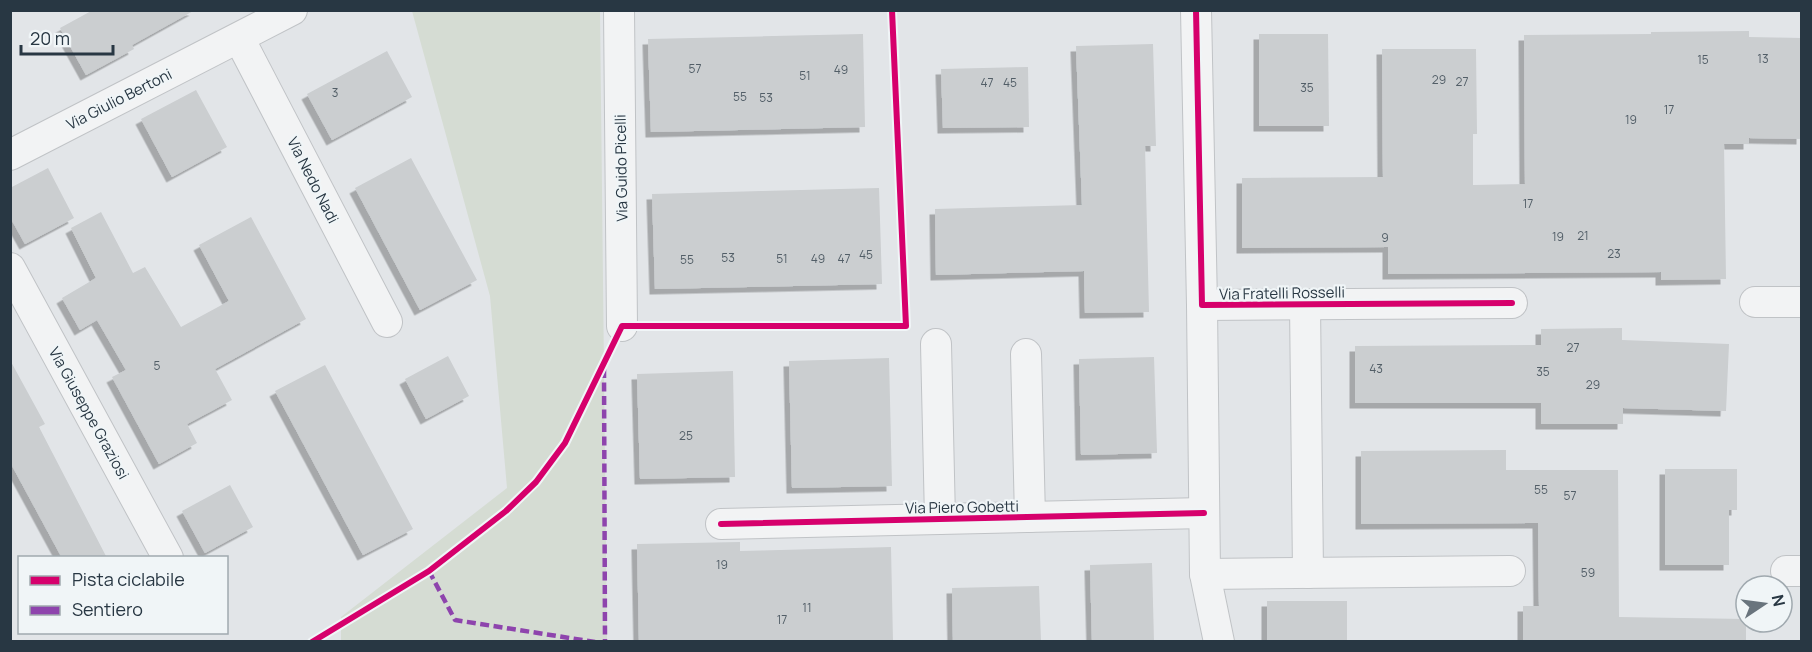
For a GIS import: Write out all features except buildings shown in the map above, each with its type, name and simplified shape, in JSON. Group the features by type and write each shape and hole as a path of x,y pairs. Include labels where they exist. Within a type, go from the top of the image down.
{"street":[{"name":"Via Giulio Bertoni","path":"10,155 292,10"},
{"name":"Via Guido Picelli","path":"619,10 622,326"},
{"name":"Via Fratelli Rosselli","path":"1196,10 1202,305 1204,574 1219,642"},
{"name":"Via Nedo Nadi","path":"239,38 387,322"},
{"name":"Via Giuseppe Graziosi","path":"10,268 167,556"},
{"path":"1755,302 1802,302"},
{"name":"Via Fratelli Rosselli","path":"1202,305 1512,303"},
{"name":"Via Fratelli Rosselli","path":"1305,304 1308,573"},
{"name":"Via Piero Gobetti","path":"936,344 940,519"},
{"name":"Via Piero Gobetti","path":"1026,354 1030,517"},
{"name":"Via Piero Gobetti","path":"721,524 1204,513"},
{"path":"1204,574 1510,571"}],"shaded area":[{"path":"412,11 600,11 607,641 341,641 341,617 507,488 490,296"}],"marked path":[{"path":"604,369 605,642"},
{"path":"429,571 455,620 595,642"}],"cycle path":[{"path":"312,642 429,571 506,511 536,482 565,443 622,326 906,326 892,10"},
{"path":"1196,10 1202,305 1512,303"},
{"path":"721,524 1204,513"}]}
